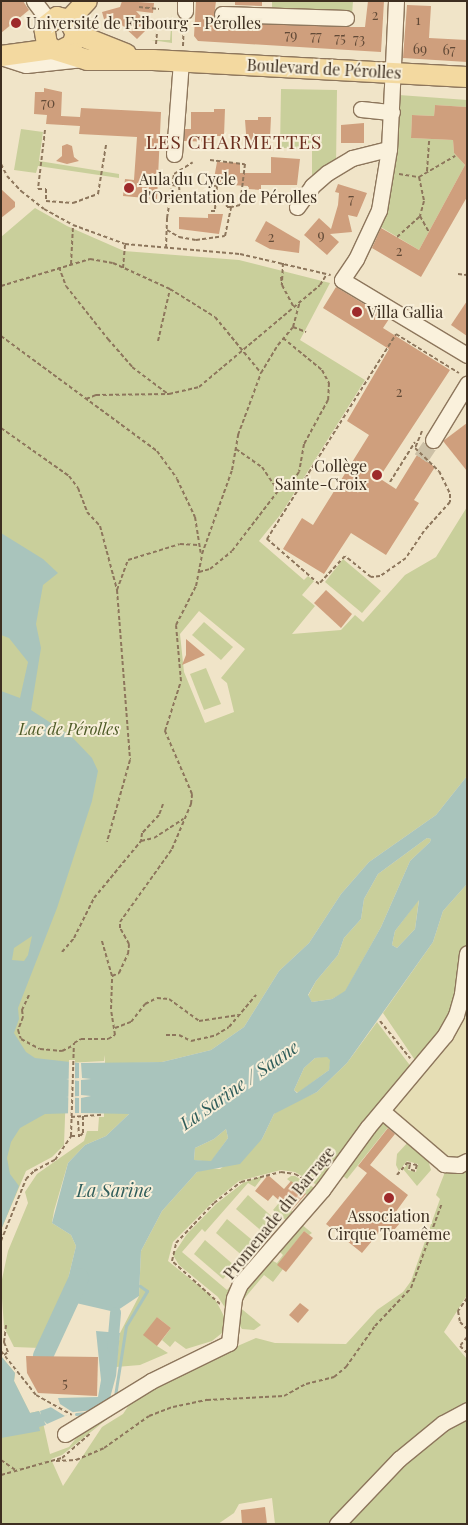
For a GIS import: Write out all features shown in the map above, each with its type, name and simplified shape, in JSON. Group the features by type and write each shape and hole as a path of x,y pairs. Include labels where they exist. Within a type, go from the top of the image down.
{"main road":[{"path":"1,56 51,39 72,44 73,27 87,1"},
{"name":"Boulevard de Pérolles","path":"155,52 84,59 51,39 60,17 73,27 116,52 155,52 467,77"}],"street":[{"path":"34,1 51,39"},
{"path":"396,1 389,149 379,210 356,260 342,280 467,355"},
{"path":"222,14 264,9 346,18"},
{"path":"174,154 182,54"},
{"name":"Boulevard de Pérolles","path":"1,56 26,65 84,59"},
{"path":"361,109 392,112"},
{"path":"297,207 312,186 327,173 352,158 389,149"},
{"path":"433,440 463,378"},
{"name":"Promenade du Barrage","path":"65,1434 151,1381 226,1347 229,1343 234,1298 240,1284 322,1190 382,1111 445,1035 456,1015 467,953"},
{"path":"382,1111 444,1164 451,1166 467,1161"},
{"path":"337,1524 399,1459 443,1423 467,1410"}],"path":[{"path":"182,54 185,6"},
{"path":"138,7 159,9"},
{"path":"155,52 157,33"},
{"path":"45,130 38,188 46,189 46,201 73,203 98,194 106,145"},
{"path":"427,171 429,139"},
{"path":"386,172 419,177 455,156"},
{"path":"210,160 245,164 240,205 227,207 225,196 216,195"},
{"path":"166,248 172,185 176,173 193,162"},
{"path":"1,164 7,176 21,191 44,209 73,225 125,244 240,254 327,274 342,280"},
{"path":"397,237 420,216 424,202 419,177"},
{"path":"172,185 179,186 180,198"},
{"path":"208,185 217,186 215,211 209,211"},
{"path":"167,230 196,240 222,238 230,219 231,207"},
{"path":"420,216 429,232"},
{"path":"71,264 73,225"},
{"path":"124,268 125,244"},
{"path":"1,286 90,258 124,268 170,289 215,317 262,373"},
{"path":"283,264 282,286 293,306"},
{"path":"59,267 66,286 132,367 169,394"},
{"path":"86,399 96,395 169,394 199,387 320,285 327,274"},
{"path":"458,274 467,275"},
{"path":"158,341 170,289"},
{"path":"112,976 119,973 128,954 129,944 120,928 120,922 172,849 183,819 191,804 192,794 165,731 181,681 176,626 189,603 199,572 202,554 227,488 236,449 262,373 283,338 293,327 300,301"},
{"path":"293,327 306,332"},
{"path":"442,477 450,502 424,531 406,558 380,576 371,577 345,556 319,584 267,539 306,481 396,334 463,378"},
{"path":"1,336 157,451 177,479 195,517 198,545 202,554"},
{"path":"199,572 210,569 232,551 278,491 291,483 299,472 304,444 328,400 329,383 322,370 283,338"},
{"path":"1,428 69,476 78,488 87,512 100,526 117,590 127,695 130,760 107,842"},
{"path":"390,482 416,441"},
{"path":"236,449 262,467 278,491"},
{"path":"291,483 306,481"},
{"path":"117,590 128,560 180,544 198,545"},
{"path":"62,952 74,938 94,898 141,841 142,833 159,815 163,804"},
{"path":"141,841 154,838 183,819"},
{"path":"29,995 22,1010 23,1017 18,1030 22,1038 40,1049 62,1051 81,1039 113,1038 115,1028 111,1010 112,976 102,940"},
{"path":"166,1035 201,1040 216,1035 239,1015 256,995"},
{"path":"115,1028 131,1022 145,1004 157,998 169,999 199,1021 239,1015"},
{"path":"380,1021 418,1068"},
{"path":"1,1241 26,1179 34,1171 55,1160 71,1136 72,1060 74,1045"},
{"path":"71,1136 78,1136 83,1132 83,1115"},
{"path":"71,1117 102,1115"},
{"path":"78,1121 78,1136"},
{"path":"397,1175 407,1163 410,1164"},
{"path":"230,1321 217,1298 172,1261 176,1243 214,1202 241,1182 281,1172 295,1174 322,1190"},
{"path":"56,1461 76,1460 104,1448 149,1416 173,1407 207,1400 284,1396 306,1384 334,1377 346,1367 375,1326 411,1288 442,1203"},
{"path":"467,1298 458,1311 460,1322 467,1329"},
{"path":"4,1355 8,1352 4,1342 6,1325"},
{"path":"467,1337 460,1346 467,1353"},
{"path":"1,1350 36,1395 71,1414"},
{"path":"1,1460 17,1470"}],"shaded area":[{"path":"467,992 467,1158 452,1162 392,1108"}],"green space":[{"path":"272,1 353,1 352,15 272,11"},
{"path":"172,15 172,43 151,40 170,40"},
{"path":"281,89 337,90 336,168 312,186 312,149 280,148"},
{"path":"399,95 467,100 467,107 435,105 434,116 412,115 411,138 453,140 454,153 465,165 419,250 379,226 393,178"},
{"path":"21,129 43,132 39,161 119,174 119,178 38,166 36,173 14,170"},
{"path":"35,208 67,226 124,251 239,260 330,283 300,340 365,380 281,514 259,541 304,580 308,576 314,581 302,595 315,606 292,634 341,630 355,615 363,622 405,575 436,557 467,507 467,776 436,815 369,862 341,894 309,943 279,971 244,1027 211,1050 162,1062 105,1064 105,1055 104,1061 67,1063 64,1145 52,1157 26,1171 1,1230 1,237","holes":["199,611 245,649 221,678 227,683 234,712 205,723 184,672 180,634"]},
{"path":"343,559 381,591 362,613 325,582"},
{"path":"204,622 233,647 221,660 192,635"},
{"path":"206,668 221,704 204,710 190,674"},
{"path":"427,838 431,839 430,842 410,861 381,927 345,992 332,999 312,1002 308,996 316,981 338,955 344,938 361,919 364,899 378,874"},
{"path":"467,884 467,940 452,1013 417,1063 383,1013 433,942 443,911"},
{"path":"419,899 415,929 397,948 392,945 395,931"},
{"path":"377,1022 412,1068 321,1183 317,1185 295,1172 281,1170 239,1181 213,1202 173,1242 168,1261 215,1299 226,1320 222,1333 212,1341 186,1349 175,1341 170,1347 162,1340 171,1328 157,1317 157,1346 168,1353 140,1365 116,1367 120,1333 139,1296 141,1251 162,1211 197,1172 207,1168 220,1169 262,1139 274,1114 281,1108 317,1092 347,1063"},
{"path":"327,1056 331,1060 329,1070 298,1093 294,1090 304,1068 315,1058"},
{"path":"104,1112 130,1113 106,1136 85,1145 68,1163 54,1211 52,1223 71,1235 76,1246 63,1300 40,1348 14,1347 4,1327 1,1284 8,1251 28,1203 25,1192 37,1174 84,1141 87,1131 98,1131 99,1117 104,1117"},
{"path":"380,1122 390,1125 347,1179 339,1173"},
{"path":"226,1129 228,1138 211,1162 194,1160 195,1148 214,1139"},
{"path":"409,1141 428,1160 431,1170 417,1186 403,1169 408,1164 408,1170 416,1172 418,1164 407,1161 399,1171 396,1165 397,1154"},
{"path":"467,1164 467,1295 444,1332 467,1359 467,1405 392,1459 328,1524 275,1524 272,1498 239,1504 234,1513 218,1524 1,1524 1,1356 15,1373 14,1381 30,1413 39,1411 50,1454 69,1447 83,1430 121,1408 62,1455 51,1459 63,1486 102,1427 123,1414 135,1396 187,1368 256,1338 275,1343 346,1344 377,1310 403,1292 411,1281 440,1199 436,1195 445,1172"},
{"path":"264,1175 255,1187 248,1183 205,1232 202,1229 182,1252 227,1290 264,1248 228,1312 218,1297 179,1265 173,1255 187,1234 216,1204 243,1183"},
{"path":"295,1176 316,1189 308,1196 287,1179"},
{"path":"248,1195 277,1221 265,1234 236,1209"},
{"path":"284,1197 285,1205 294,1213 287,1221 273,1210"},
{"path":"227,1219 257,1244 245,1258 216,1233"},
{"path":"301,1224 312,1233 309,1235 304,1231 278,1265 283,1269 273,1282 264,1275 238,1306 261,1325 254,1330 242,1329 235,1319 236,1306 247,1280 267,1258 277,1263 283,1255 277,1249 277,1245"},
{"path":"205,1240 235,1266 223,1279 194,1254"},
{"path":"467,1415 467,1524 342,1524 400,1463 447,1426"}],"water":[{"name":"Lac de Pérolles","path":"1,533 43,559 58,573 43,585 36,624 41,648 31,710 71,736 92,758 98,771 92,801 57,908 18,1008 19,1019 14,1033 26,1052 35,1058 79,1063 79,1078 66,1079 79,1081 79,1096 66,1097 79,1098 79,1113 45,1114 20,1128 11,1142 7,1158 10,1174 19,1186 1,1230 1,691 20,698 28,662 9,638 1,635","holes":["32,936 28,955 24,961 12,960 14,948"]},
{"name":"La Sarine","path":"467,776 467,884 443,911 433,942 347,1063 317,1092 274,1114 262,1139 240,1164 197,1172 162,1211 141,1251 139,1296 115,1312 63,1300 76,1246 71,1235 52,1223 68,1163 85,1145 106,1136 129,1114 81,1113 81,1098 91,1096 81,1095 81,1080 91,1079 82,1078 81,1063 162,1062 211,1050 244,1027 279,971 309,943 341,894 369,862 436,815","holes":["427,838 431,839 410,861 381,927 345,991 332,999 312,1002 308,995 316,981 338,955 344,938 361,919 364,899 378,874","419,900 415,929 397,948 392,945 395,931","327,1057 330,1060 329,1070 297,1093 294,1090 304,1068 315,1058","226,1129 228,1138 211,1161 194,1160 195,1148 214,1139"]},
{"path":"96,1331 120,1333 116,1376 110,1398 95,1410 74,1412 47,1424 44,1421 46,1425 39,1427 40,1431 1,1438 1,1356 15,1373 14,1381 30,1413 39,1411 41,1415 40,1411 60,1404 58,1398 98,1397 101,1380"}],"pier":[{"path":"69,1060 75,1060 75,1116 68,1116"},
{"path":"60,1404 74,1413 65,1416 49,1406"}],"building":[{"path":"1,1 23,1 29,10 1,33"},
{"path":"122,1 154,3 153,13 136,11 150,26 137,39 123,26 107,30 102,12 120,7"},
{"path":"196,1 216,1 214,18 222,23 365,27 368,1 384,1 381,52 198,41 194,36"},
{"path":"235,1 262,1 262,6 235,5"},
{"path":"407,5 431,6 429,38 467,40 467,62 403,58"},
{"path":"44,88 62,92 61,116 80,117 81,108 161,112 157,199 123,196 125,179 134,180 137,137 79,134 80,126 46,124 47,115 34,114 35,92 44,92"},
{"path":"435,105 467,107 467,197 421,277 372,248 381,228 419,250 465,165 454,153 453,140 411,138 412,115 434,116"},
{"path":"214,109 225,109 224,136 214,136 214,142 184,141 185,129 191,129 191,112 214,112"},
{"path":"258,117 271,117 270,138 257,137 257,148 247,147 245,120 258,120"},
{"path":"364,123 364,143 341,143 341,125"},
{"path":"67,144 72,146 74,157 79,161 67,164 56,161 62,156 62,146"},
{"path":"271,157 300,159 297,185 261,185 261,190 248,189 248,186 213,184 217,162 240,163 240,173 271,173"},
{"path":"338,184 367,193 357,217 348,215 352,232 330,234 339,242 327,255 304,235 319,218 331,229 338,205 339,193 335,192"},
{"path":"1,189 15,202 15,207 1,218"},
{"path":"208,214 223,214 219,234 179,229 179,217 208,218"},
{"path":"266,221 300,241 299,253 270,249 255,241"},
{"path":"336,287 389,319 383,328 450,370 379,478 396,489 417,455 435,467 414,500 419,503 386,555 351,533 324,574 283,549 302,518 313,525 369,435 347,421 389,349 323,308"},
{"path":"467,301 467,336 451,325"},
{"path":"467,423 467,471 443,441"},
{"path":"326,590 352,614 341,628 314,603"},
{"path":"186,639 205,655 182,665 186,655"},
{"path":"388,1128 395,1134 370,1165 408,1195 392,1217 400,1223 389,1236 381,1230 362,1253 326,1224 367,1173 358,1166"},
{"path":"268,1175 284,1189 291,1181 306,1194 291,1211 273,1195 268,1201 255,1191"},
{"path":"304,1231 313,1238 286,1272 277,1265"},
{"path":"300,1303 309,1310 298,1323 289,1315"},
{"path":"157,1317 171,1328 157,1346 143,1335"},
{"path":"26,1356 98,1357 97,1396 38,1393 27,1373"},
{"path":"265,1507 267,1524 242,1524 241,1510"}],"waterway":[{"name":"La Sarine / Saane","path":"43,1356 79,1278"},
{"path":"115,1396 126,1326 147,1291 140,1286"},
{"path":"112,1347 115,1312"},
{"path":"76,1414 88,1413"}],"tunnel":[{"path":"421,458 433,440"}],"place":[{"name":"Université de Fribourg - Pérolles","path":"16,23"},
{"name":"Aula du Cycle d'Orientation de Pérolles","path":"129,188"},
{"name":"Villa Gallia","path":"357,312"},
{"name":"Collège Sainte-Croix","path":"377,475"},
{"name":"Association Cirque Toamême","path":"389,1198"}],"district":[{"name":"LES CHARMETTES","path":"234,142"}]}
